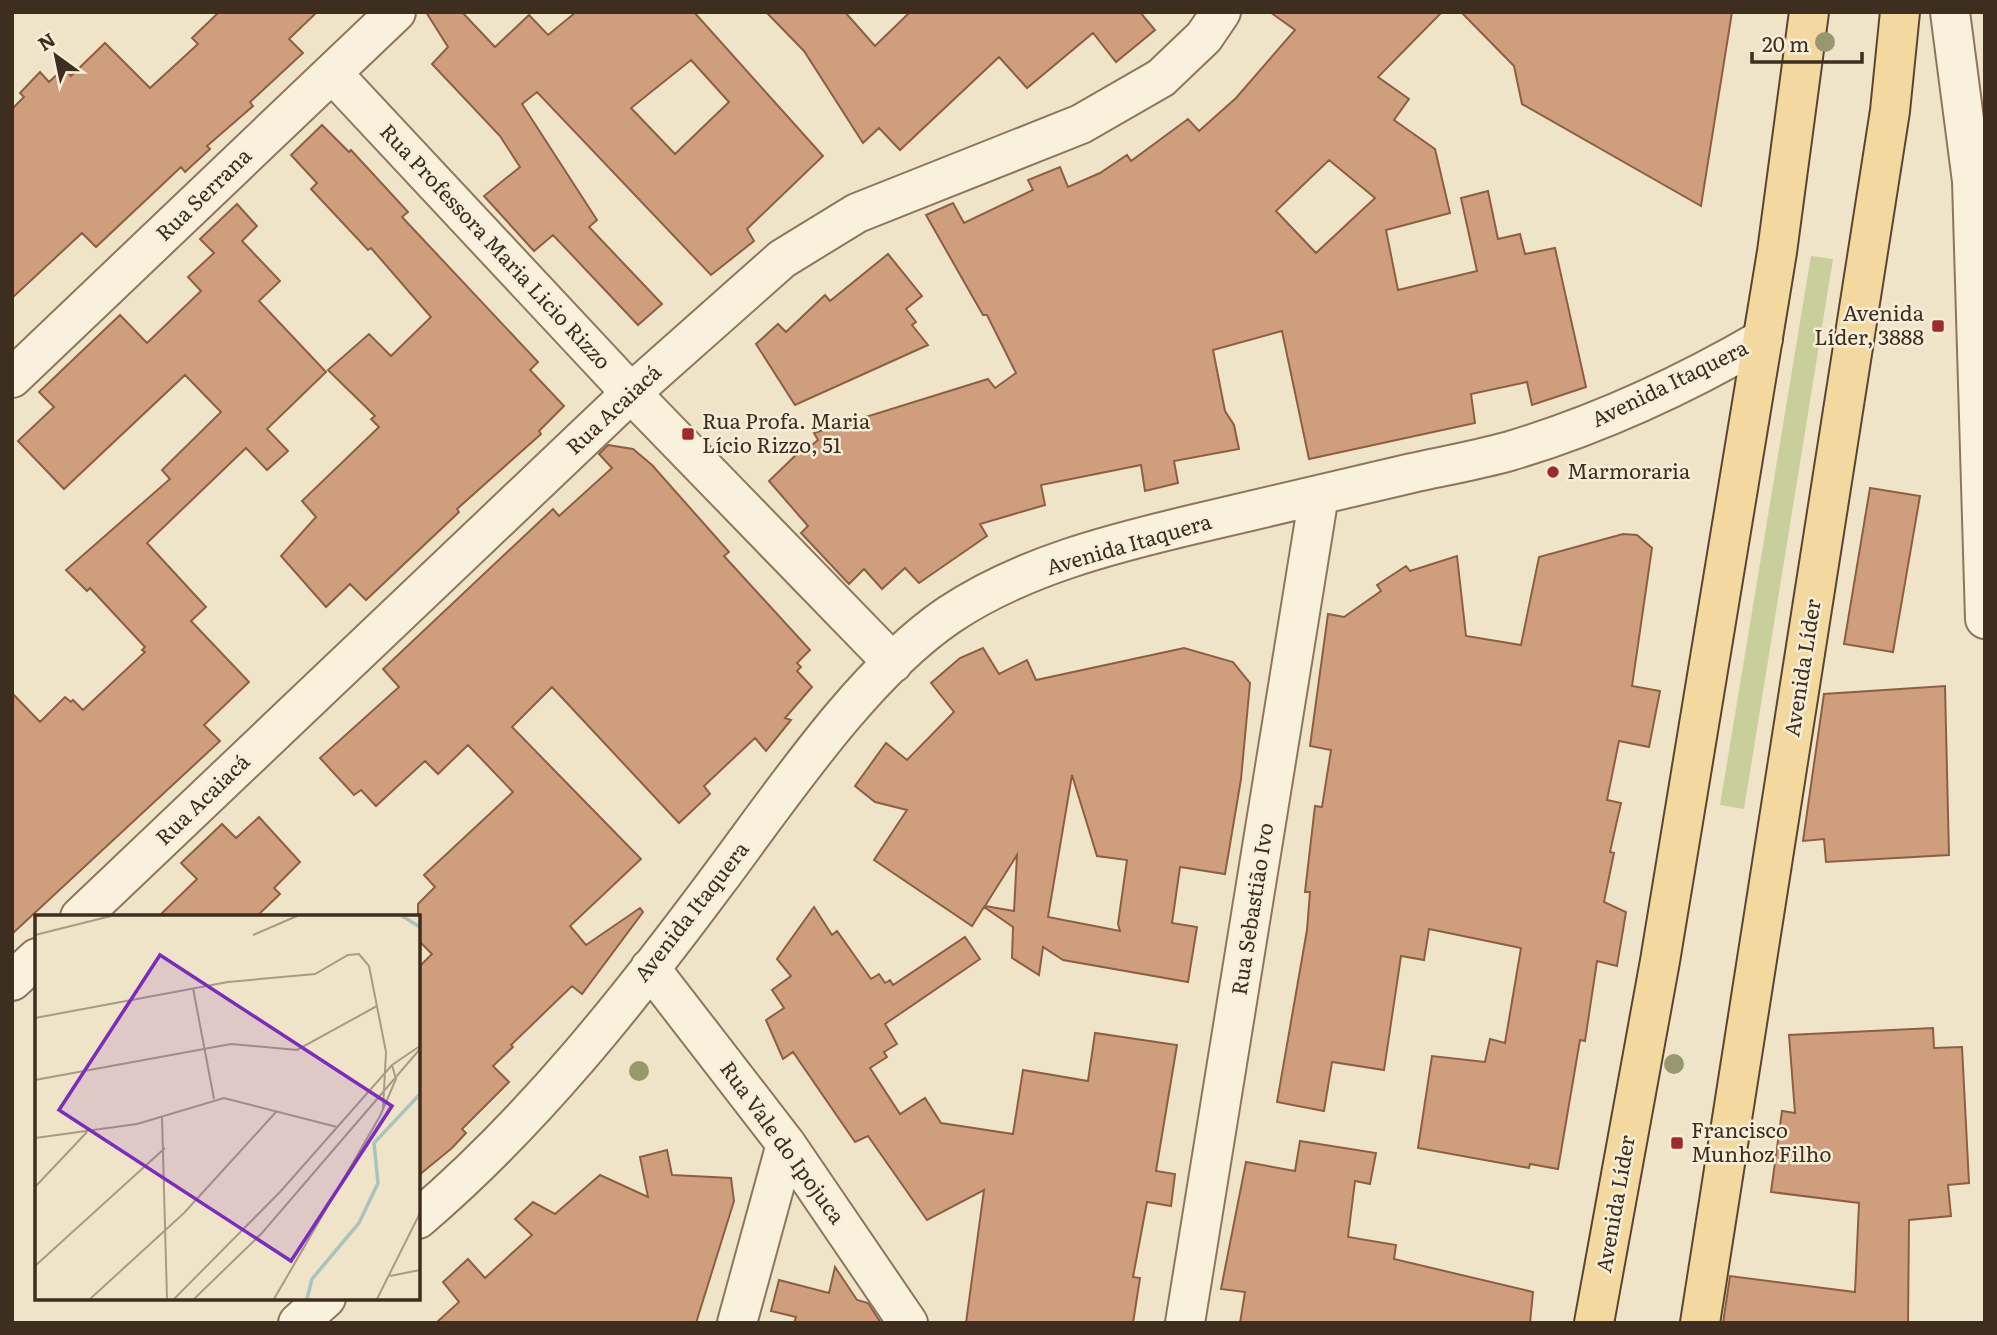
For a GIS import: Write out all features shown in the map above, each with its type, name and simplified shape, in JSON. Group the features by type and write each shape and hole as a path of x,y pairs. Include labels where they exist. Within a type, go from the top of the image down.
{"main road":[{"name":"Avenida Itaquera","path":"1762,339 1809,12"},
{"name":"Avenida Líder","path":"1700,1323 1890,111 1900,12"},
{"name":"Avenida Líder","path":"1594,1323 1660,961 1762,339"}],"street":[{"name":"Rua Serrana","path":"12,378 396,12"},
{"name":"Rua Acaiacá","path":"82,915 631,393 782,259 857,213 1081,124 1161,78 1205,37 1221,12"},
{"path":"1935,12 1954,55"},
{"path":"1950,12 1954,55 1965,108 1972,181 1985,620"},
{"name":"Rua Professora Maria Licio Rizzo","path":"332,72 631,393 893,663"},
{"name":"Avenida Itaquera","path":"420,1217 528,1115 650,968 827,737 893,663 948,616 1013,580 1087,553 1161,532 1508,451 1571,430 1721,363 1762,339"},
{"name":"Rua Sebastião Ivo","path":"1185,1323 1319,495"},
{"path":"12,981 35,960"},
{"name":"Rua Vale do Ipojuca","path":"650,968 786,1144 908,1323"},
{"path":"737,1323 786,1144"},
{"path":"298,1323 324,1300"}],"green space":[{"path":"1811,256 1833,259 1744,809 1720,805"}],"building":[{"path":"219,12 317,12 289,39 303,53 250,102 253,106 207,146 210,149 185,172 181,167 96,247 82,233 12,298 12,109 24,97 20,93 40,72 49,82 64,68 71,76 105,43 150,88 198,44 192,38"},
{"path":"426,12 462,12 495,47 529,15 548,35 576,12 694,12 823,156 747,229 754,241 711,275 537,92 522,104 597,220 589,227 662,304 638,325 553,235 534,251 484,196 520,167 500,136 432,64 448,47","holes":["691,60 729,102 675,154 631,108"]},
{"path":"766,12 845,12 875,46 910,12 1140,12 1155,30 1116,62 1093,33 1027,88 999,57 900,150 879,128 863,143 804,51"},
{"path":"1270,12 1442,12 1378,77 1409,99 1394,120 1435,149 1450,213 1386,230 1398,290 1477,271 1461,198 1488,191 1498,239 1520,234 1525,254 1555,248 1586,387 1532,405 1527,382 1471,394 1475,423 1309,459 1282,331 1213,350 1225,411 1234,425 1239,449 1174,461 1178,483 1145,491 1141,465 1041,485 1045,505 980,524 987,536 919,583 905,568 882,589 864,569 849,584 801,533 808,526 769,481 800,451 802,453 818,440 814,433 988,379 995,388 1016,373 987,315 983,315 926,215 953,203 964,223 1033,190 1028,180 1060,167 1068,187 1100,173 1127,155 1131,161 1188,119 1199,131 1236,98 1295,30","holes":["1329,160 1375,198 1316,253 1276,211"]},
{"path":"1461,12 1732,12 1701,206 1522,104 1514,66"},
{"path":"322,125 349,152 351,150 408,212 402,217 538,362 530,370 564,406 539,431 541,434 457,509 459,512 366,600 350,584 326,607 281,556 316,517 302,501 379,427 371,419 375,416 328,370 369,334 391,356 431,317 371,248 368,250 311,189 317,183 291,155"},
{"path":"237,204 257,226 242,241 280,281 259,301 326,372 267,429 288,451 267,470 246,448 147,543 206,607 191,621 249,682 204,725 220,741 12,934 12,693 40,722 65,697 71,702 73,700 83,710 145,652 142,650 145,647 90,588 87,591 66,570 170,479 162,470 221,412 185,375 64,489 18,441 54,407 39,392 120,315 147,343 201,291 188,277 214,253 200,239"},
{"path":"888,254 922,296 906,309 916,322 912,325 928,345 795,405 756,344 778,324 786,332 825,295 830,301"},
{"path":"608,445 633,449 652,465 729,552 724,556 810,650 797,663 801,667 797,671 812,687 785,718 791,720 766,751 755,738 704,786 710,794 679,823 552,687 512,727 641,859 570,926 586,945 640,908 643,912 582,994 572,986 493,1066 509,1082 462,1129 466,1133 452,1148 420,1174 420,966 432,954 420,942 418,904 435,887 424,875 513,792 468,745 438,774 425,761 376,806 361,790 354,795 320,758 399,687 383,669 553,509 559,516 612,468 599,454"},
{"path":"1870,488 1920,496 1893,652 1844,644"},
{"path":"1623,534 1637,535 1652,548 1632,686 1660,691 1649,747 1619,741 1607,800 1621,803 1610,852 1614,853 1604,902 1626,912 1617,966 1597,961 1585,1041 1580,1040 1558,1169 1530,1164 1529,1168 1418,1148 1432,1056 1485,1062 1490,1039 1505,1043 1521,948 1429,929 1424,960 1401,956 1384,1070 1332,1062 1324,1111 1277,1102 1307,930 1310,892 1305,892 1315,806 1322,807 1331,750 1310,746 1328,614 1344,617 1381,591 1377,585 1406,566 1410,571 1457,556 1466,636 1521,645 1539,557"},
{"path":"983,648 999,674 1027,660 1036,680 1184,648 1233,662 1250,683 1241,779 1225,874 1180,867 1172,923 1197,927 1188,982 1063,960 1043,947 1039,975 1012,958 1013,927 984,907 972,926 874,860 907,810 875,802 855,786 886,743 907,760 954,712 931,683 960,658","holes":["1072,775 1097,856 1127,860 1118,924 1120,931 1048,917","1017,855 1014,911 985,906"]},
{"path":"1945,686 1949,855 1826,862 1824,839 1803,841 1824,694"},
{"path":"259,817 300,862 274,888 280,894 258,915 160,915 197,879 181,863 222,824 236,838"},
{"path":"814,907 832,935 837,931 871,979 879,974 885,983 890,980 893,985 965,937 980,959 885,1024 897,1044 884,1052 887,1057 870,1068 900,1114 925,1098 941,1123 1013,1134 1023,1070 1088,1081 1095,1033 1177,1045 1156,1171 1175,1174 1171,1206 1147,1202 1133,1277 1140,1278 1133,1323 966,1323 984,1190 927,1220 868,1136 855,1142 793,1052 783,1059 766,1020 784,1008 772,990 791,976 777,959"},
{"path":"1933,1028 1934,1048 1962,1047 1969,1183 1948,1185 1951,1216 1909,1220 1908,1323 1723,1323 1730,1276 1855,1292 1859,1203 1771,1192 1782,1111 1795,1113 1789,1035"},
{"path":"1300,1141 1376,1153 1370,1184 1355,1181 1348,1237 1396,1245 1394,1259 1533,1292 1530,1323 1240,1323 1245,1292 1221,1289 1246,1162 1295,1171"},
{"path":"667,1150 672,1175 731,1178 734,1201 696,1323 436,1323 459,1302 443,1282 468,1259 485,1278 532,1235 515,1219 533,1202 555,1214 600,1175 648,1197 640,1157"},
{"path":"835,1267 857,1300 868,1303 881,1323 794,1323 796,1317 771,1311 779,1280 829,1293"}],"place":[{"name":"Avenida Líder, 3888","path":"1938,326"},
{"name":"Rua Profa. Maria Lício Rizzo, 51","path":"688,434"},
{"name":"Marmoraria","path":"1553,472"},
{"name":"Francisco Munhoz Filho","path":"1677,1143"}]}
